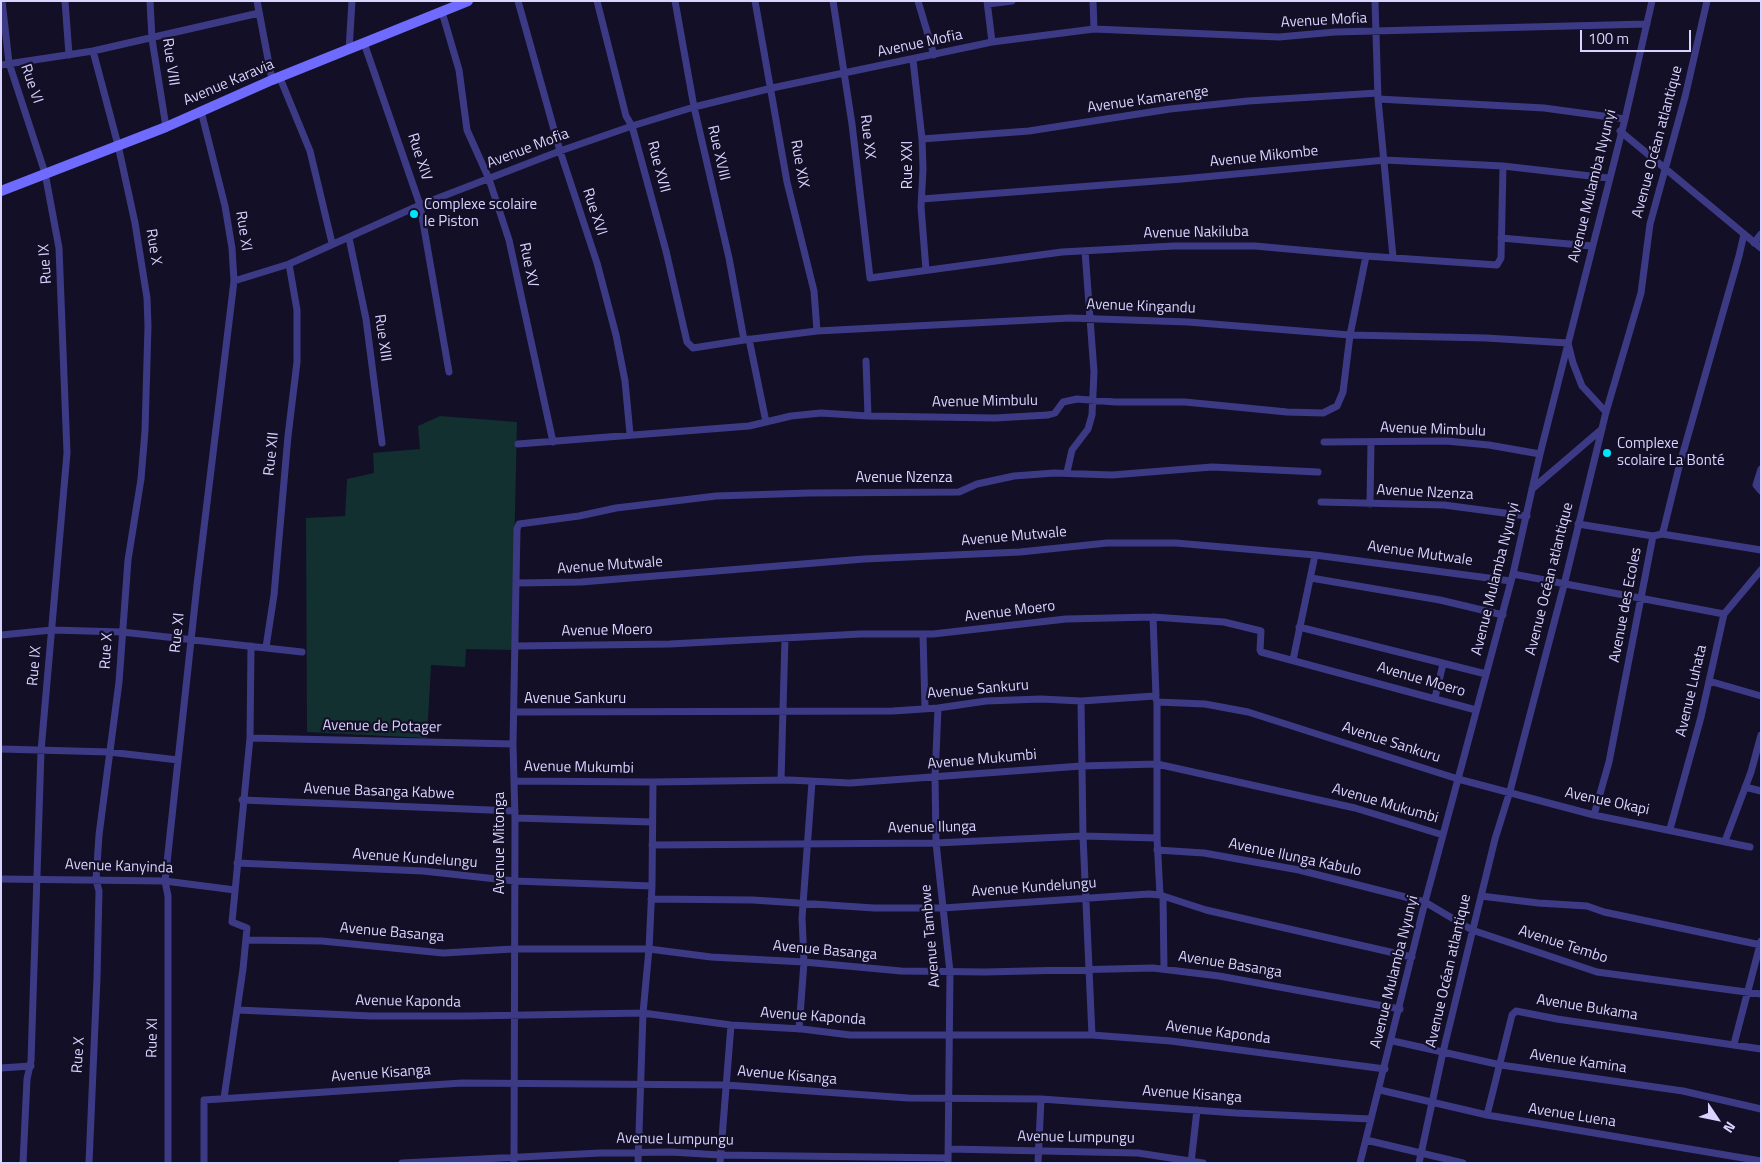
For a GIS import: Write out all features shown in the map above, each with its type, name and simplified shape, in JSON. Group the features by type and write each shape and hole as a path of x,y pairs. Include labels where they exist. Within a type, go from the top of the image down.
{"street":[{"name":"Rue VI","path":"2,1 5,64 45,173"},
{"path":"65,1 70,55"},
{"name":"Rue VIII","path":"150,1 152,38 166,126"},
{"path":"257,1 276,79 310,151 332,243"},
{"path":"349,50 352,1"},
{"name":"Avenue Karavia","path":"1,191 166,126 449,7 468,1"},
{"name":"Rue XVI","path":"518,1 560,151 597,263 616,335 625,381 630,434"},
{"name":"Rue XVII","path":"597,1 626,116 632,126 666,251 687,342"},
{"name":"Rue XVIII","path":"675,1 694,107 746,340"},
{"name":"Rue XIX","path":"756,1 787,182 814,291 817,331"},
{"name":"Rue XX","path":"833,1 844,73 869,278"},
{"path":"918,1 934,55"},
{"path":"992,42 988,3 1012,1"},
{"path":"1093,1 1094,29"},
{"path":"1375,1 1378,96 1393,258"},
{"name":"Avenue Mulamba Nyunyi","path":"1360,1163 1393,1041 1425,902 1503,615 1540,454 1608,178 1625,119 1652,1"},
{"name":"Avenue Océan atlantique","path":"1420,1163 1443,1052 1472,930 1564,585 1606,412 1641,293 1650,224 1685,97 1707,1"},
{"name":"Rue XV","path":"449,7 467,130 489,179 509,240 553,442"},
{"path":"5,64 93,51 259,13"},
{"name":"Avenue Mofia","path":"234,281 289,264 420,205 560,151 632,126 694,107 772,88 992,42 1094,29 1273,37 1646,24"},
{"name":"Rue XIV","path":"364,43 420,205 450,372"},
{"name":"Rue X","path":"89,1163 97,978 99,890 96,880 109,752 119,682 128,560 142,469 148,326 141,260 118,144 93,51"},
{"name":"Rue XXI","path":"913,60 922,139 922,199 926,270"},
{"name":"Avenue Kamarenge","path":"922,139 1028,131 1170,109 1248,101 1378,96 1544,108 1625,119"},
{"name":"Rue XI","path":"168,1163 168,896 165,881 234,281 232,248 225,206 201,111"},
{"path":"1620,131 1761,248"},
{"name":"Avenue Mikombe","path":"922,199 1182,180 1385,160 1503,166 1608,178"},
{"path":"1503,166 1502,238 1592,246"},
{"name":"Rue IX","path":"23,1163 28,1079 31,1066 41,752 67,453 59,248 45,173"},
{"name":"Avenue des Ecoles","path":"1594,815 1611,752 1653,536 1662,534 1744,234"},
{"path":"1754,243 1761,234"},
{"name":"Rue XIII","path":"349,238 366,319 382,443"},
{"name":"Avenue Nakiluba","path":"869,278 1085,251 1174,246 1255,246 1497,265 1501,258 1502,238"},
{"path":"1067,472 1072,450 1090,425 1093,400 1091,319 1085,251"},
{"name":"Avenue Mimbulu","path":"518,444 630,434 718,429 766,422 791,416 821,414 995,418 1048,415 1055,414 1063,402 1069,399 1184,402 1287,412 1323,413 1332,410 1340,400 1350,335 1366,256"},
{"name":"Rue XII","path":"266,648 274,595 288,436 298,362 297,310 289,264"},
{"name":"Avenue Kingandu","path":"687,342 693,348 817,331 1070,318 1188,322 1350,335 1486,338 1568,343"},
{"path":"746,340 766,422"},
{"path":"1568,343 1582,386 1606,412"},
{"path":"866,361 868,416"},
{"path":"1532,489 1602,428"},
{"name":"Avenue Mimbulu","path":"1324,442 1446,441 1505,447 1540,454"},
{"path":"1370,504 1371,442"},
{"name":"Avenue Nzenza","path":"519,524 529,521 565,519 616,508 716,496 809,492 959,492 977,484 1014,476 1067,472 1112,475 1212,467 1318,472"},
{"path":"1761,469 1756,485 1761,491"},
{"name":"Avenue Nzenza","path":"1320,502 1444,505 1527,516"},
{"name":"Avenue Mitonga","path":"514,1161 515,1015 513,949 515,815 513,744 517,529 519,524"},
{"path":"1578,524 1653,536"},
{"path":"1662,534 1761,550"},
{"name":"Avenue Mutwale","path":"517,583 581,582 864,559 1020,552 1107,543 1176,543 1315,555 1512,578 1564,585 1724,614"},
{"path":"1293,660 1315,555"},
{"name":"Avenue Luhata","path":"1670,829 1709,681 1724,614 1761,570"},
{"path":"1311,578 1440,600 1503,615"},
{"path":"1153,616 1157,699 1157,850 1164,969"},
{"name":"Avenue Moero","path":"516,646 670,644 860,634 923,635 979,631 1066,619 1153,616 1224,622 1261,632 1260,651 1476,710"},
{"path":"1299,627 1486,674"},
{"path":"1,635 52,630 122,632 302,652"},
{"path":"923,635 925,708"},
{"path":"781,780 785,638"},
{"path":"224,1098 238,1010 246,940 246,927 232,922 242,800 250,738 251,646"},
{"path":"1435,698 1443,664"},
{"path":"1709,681 1761,696"},
{"name":"Avenue Sankuru","path":"514,712 783,713 893,711 938,708 996,700 1041,699 1082,702 1157,699 1205,704 1248,712 1458,779"},
{"path":"1082,702 1083,836 1092,1035"},
{"name":"Avenue Tambwe","path":"938,708 934,778 936,843 950,972 948,1161"},
{"path":"1725,842 1761,735"},
{"name":"Avenue de Potager","path":"250,738 513,744"},
{"path":"1,749 41,752 109,752 178,760"},
{"name":"Avenue Mukumbi","path":"514,781 652,782 781,780 850,783 1081,766 1157,764 1355,808 1443,835"},
{"name":"Avenue Okapi","path":"1458,779 1510,791 1594,815 1670,829 1750,847"},
{"path":"638,1163 643,1013 652,886 652,782"},
{"path":"799,1029 804,962 803,904 812,782"},
{"path":"1745,787 1761,791"},
{"name":"Avenue Basanga Kabwe","path":"242,800 515,815"},
{"path":"515,815 652,822"},
{"name":"Avenue Ilunga","path":"652,845 936,843 1083,836 1157,838"},
{"name":"Avenue Ilunga Kabulo","path":"1157,850 1204,853 1299,870 1425,902"},
{"name":"Avenue Kundelungu","path":"237,863 423,871 515,881 652,886"},
{"name":"Avenue Kanyinda","path":"1,879 165,881 235,890"},
{"name":"Avenue Kundelungu","path":"651,899 753,900 874,908 943,908 1087,897 1161,895 1206,910 1412,957"},
{"path":"1481,896 1538,903 1587,906 1604,912 1760,943 1734,1044"},
{"name":"Avenue Tembo","path":"1425,902 1472,930 1597,972 1761,994"},
{"name":"Avenue Basanga","path":"246,940 322,941 443,953 513,949 649,949 711,957 804,962 901,971 1164,969 1252,981 1400,1009"},
{"name":"Avenue Kaponda","path":"238,1010 371,1016 643,1013 731,1025 799,1029 850,1035 949,1037 1092,1035 1171,1041 1385,1069"},
{"name":"Avenue Bukama","path":"1487,1115 1512,1015 1519,1010 1557,1019 1761,1049"},
{"path":"720,1159 731,1025"},
{"name":"Avenue Kamina","path":"1393,1041 1501,1065 1683,1091 1761,1108"},
{"path":"1,1068 31,1066"},
{"name":"Avenue Kisanga","path":"204,1163 202,1102 224,1098 281,1096 462,1083 726,1085 815,1093 948,1099 1041,1099 1106,1102 1197,1110 1371,1119"},
{"name":"Avenue Luena","path":"1380,1090 1487,1115 1761,1161"},
{"path":"1038,1163 1041,1099"},
{"path":"1191,1162 1197,1110"},
{"path":"1366,1140 1463,1163"},
{"name":"Avenue Lumpungu","path":"948,1149 1150,1153 1203,1163"},
{"name":"Avenue Lumpungu","path":"402,1163 514,1161 600,1153 638,1154 671,1152 720,1159 948,1161"}],"green space":[{"path":"440,416 517,422 512,650 466,649 465,667 431,665 427,738 307,732 306,518 345,516 347,479 374,473 373,453 420,449 418,426"}],"place":[{"name":"Complexe scolaire le Piston","path":"414,214"},
{"name":"Complexe scolaire La Bonté","path":"1607,453"}]}
